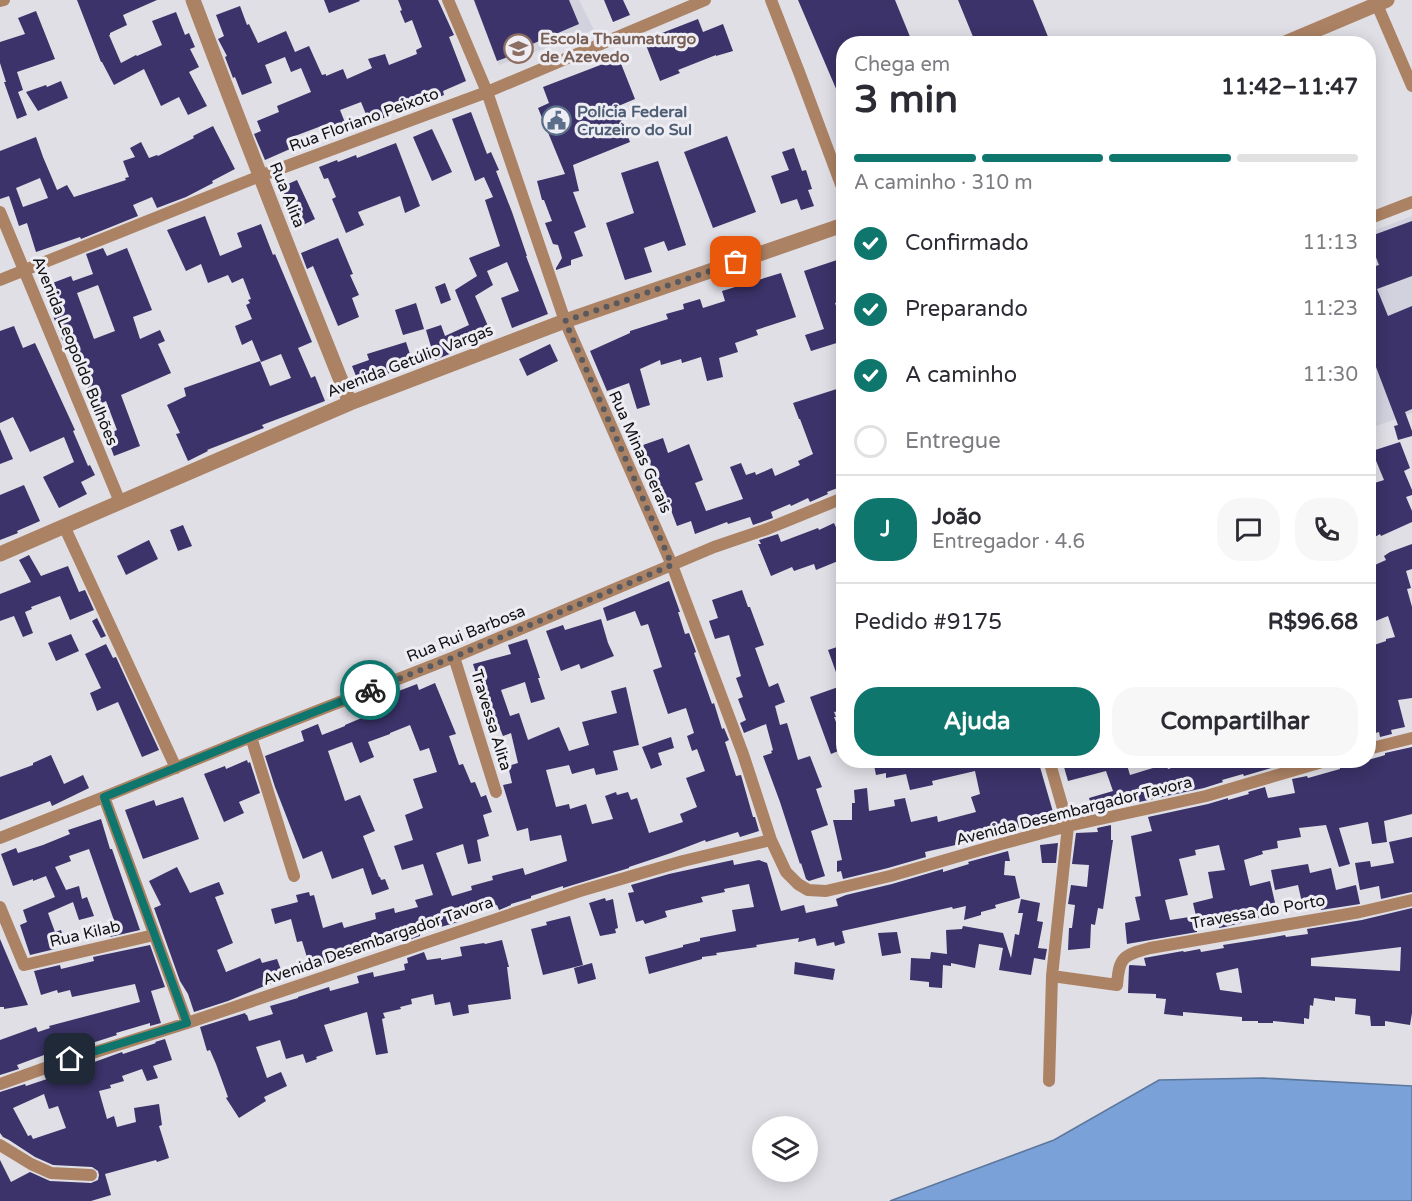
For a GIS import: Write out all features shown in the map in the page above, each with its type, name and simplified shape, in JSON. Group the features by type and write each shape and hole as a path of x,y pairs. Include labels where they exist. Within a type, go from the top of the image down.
{"street":[{"name":"Rua Alita","path":"193,0 260,177 350,403"},
{"name":"Rua Minas Gerais","path":"448,0 487,92 565,321 672,565 743,754 771,840 786,873 798,885 808,890 826,891"},
{"name":"Rua Floriano Peixoto","path":"0,280 260,177 487,92 705,0"},
{"path":"771,0 836,171"},
{"path":"1301,36 1379,2 1412,86"},
{"path":"1376,216 1412,202"},
{"name":"Avenida Leopoldo Bulhões","path":"0,212 120,502"},
{"name":"Avenida Getúlio Vargas","path":"0,554 350,403 565,321 836,227"},
{"name":"Rua Rui Barbosa","path":"0,838 454,657 672,565 836,501"},
{"path":"64,526 176,768"},
{"name":"Travessa Alita","path":"454,657 496,792"},
{"path":"251,737 294,876"},
{"path":"1376,747 1412,738"},
{"path":"1049,1081 1052,976 1068,826 1051,768"},
{"name":"Avenida Desembargador Tavora","path":"826,891 890,876 1068,826 1206,796 1302,768"},
{"path":"104,797 187,1023"},
{"name":"Avenida Desembargador Tavora","path":"0,1084 580,891 683,861 771,840"},
{"name":"Travessa do Porto","path":"1052,976 1117,985 1118,970 1122,961 1130,953 1360,912 1412,900"},
{"name":"Rua Kilab","path":"0,907 24,965 154,935"},
{"path":"0,1145 51,1173 91,1175"}],"shaded area":[{"name":"Escola Thaumaturgo de Azevedo","path":"473,0 579,0 594,30 499,65"},
{"path":"1412,216 1412,413 1376,426 1376,230"}],"water":[{"path":"1263,1078 1412,1086 1412,1201 890,1201 1054,1140 1159,1080"}],"building":[{"path":"77,0 157,0 123,15 127,25 110,33 121,63 162,45 152,21 176,12 185,35 189,33 195,47 190,49 199,67 189,72 207,106 188,115 179,97 161,106 144,69 114,85 101,62"},
{"path":"324,0 359,0 360,1 329,13"},
{"path":"398,0 438,0 454,35 449,37 466,81 443,91 444,95 434,99 431,92 402,104 403,106 384,113 386,117 370,124 361,102 340,110 346,125 327,133 324,125 287,139 290,149 265,160 254,134 261,131 257,121 279,112 277,106 311,92 301,68 291,72 285,57 265,65 272,83 242,95 218,39 224,36 216,15 240,6 247,25 249,24 258,43 286,31 295,52 309,46 322,75 326,74 326,76 343,69 347,79 372,68 368,59 385,54 389,65 417,54 416,50 422,47 412,20 405,23"},
{"name":"Escola Thaumaturgo de Azevedo","path":"474,0 569,0 579,24 523,48 524,51 497,61"},
{"path":"604,0 623,0 630,15 613,22"},
{"path":"798,0 895,0 910,36 836,36 836,89"},
{"path":"958,0 1033,0 1048,36 973,36"},
{"path":"36,11 55,59 17,72 23,90 18,92 27,115 17,119 4,82 6,82 0,63 0,42 25,34 18,18"},
{"path":"698,19 703,32 723,24 733,51 678,70 680,73 660,81 644,40"},
{"path":"616,51 635,99 616,107 630,142 573,165 579,191 573,192 586,227 574,232 583,256 571,260 571,265 556,270 562,258 558,245 553,244 545,223 552,221 544,200 542,200 537,181 565,174 538,108 549,103 543,87 603,64 600,57"},
{"path":"61,81 68,98 38,111 26,92"},
{"path":"471,112 487,154 491,152 499,170 496,171 548,314 512,328 501,298 519,291 507,262 487,271 493,285 475,296 491,333 450,350 452,353 435,360 426,330 441,325 445,336 469,325 455,290 477,276 469,258 500,246 485,200 493,197 484,177 475,181 452,119"},
{"path":"213,126 235,169 186,197 157,208 152,197 133,205 138,216 81,239 80,237 36,252 27,223 19,226 9,196 0,199 0,151 36,137 57,190 67,185 74,197 126,180 125,178 129,177 123,161 135,157 130,148 141,142 149,158 158,156 194,138 193,136","holes":["40,178 48,198 23,207 16,188"]},
{"path":"432,129 452,172 432,181 413,137"},
{"path":"727,136 756,212 713,228 684,152"},
{"path":"396,143 420,206 405,213 400,196 358,212 364,225 346,233 332,199 336,197 328,178 324,179 319,167 356,155 357,158"},
{"path":"794,148 802,171 806,170 812,189 808,190 814,206 801,210 797,199 781,204 771,176 789,170 782,152"},
{"path":"658,161 686,245 668,251 664,241 644,248 652,272 625,280 606,223 634,213 621,173"},
{"path":"297,180 315,219 299,227 281,187"},
{"path":"205,216 220,256 242,247 237,233 261,224 312,342 298,348 311,378 315,376 325,401 262,425 264,428 207,450 188,461 176,434 180,433 167,405 186,396 184,388 260,361 270,386 291,378 281,354 261,362 252,340 242,345 235,326 252,319 246,305 251,299 243,278 232,283 228,275 208,283 201,264 186,271 167,230"},
{"path":"1412,221 1412,276 1377,289 1388,316 1412,306 1412,409 1405,412 1412,436 1398,440 1394,426 1398,425 1376,367 1376,266 1379,265 1376,257 1376,234"},
{"path":"338,238 359,295 352,298 359,317 338,326 313,266 307,269 301,253"},
{"path":"103,248 107,256 127,248 152,310 133,317 140,339 160,330 165,341 158,344 171,373 121,395 140,446 114,456 106,435 117,430 106,401 96,406 77,363 73,365 42,287 71,276 73,281 93,274 86,254","holes":["98,285 115,331 94,339 77,293"]},
{"path":"836,260 836,343 811,351 805,335 824,329 804,271"},
{"path":"781,273 796,317 756,330 758,335 735,343 738,352 719,358 723,377 707,381 701,357 682,363 681,359 661,365 660,360 640,369 650,405 637,409 629,383 607,391 590,351 630,331 668,319 666,314 684,309 683,304 700,299 703,308 725,301 722,291"},
{"path":"445,283 451,300 441,304 435,287"},
{"path":"416,303 424,329 403,335 395,310"},
{"path":"14,326 23,348 35,343 75,430 73,431 88,466 90,465 95,475 81,482 87,494 59,508 43,477 74,462 64,437 30,452 13,417 0,423 0,331"},
{"path":"406,342 414,366 373,378 375,381 360,386 352,366 369,360 367,354"},
{"path":"550,344 558,361 527,376 519,359"},
{"path":"836,389 836,489 810,502 808,498 771,512 773,518 753,525 750,517 728,524 727,522 695,534 691,521 677,526 666,497 656,500 647,474 653,472 643,445 663,438 668,453 689,444 703,480 695,483 706,511 743,499 730,467 741,463 746,475 755,472 756,475 772,468 775,476 800,465 798,461 813,454 793,403"},
{"path":"0,429 13,459 0,464"},
{"path":"1400,442 1410,468 1404,471 1412,490 1412,495 1406,497 1412,511 1412,522 1376,536 1376,482 1384,480 1376,461 1376,450"},
{"path":"24,485 40,521 0,540 0,495"},
{"path":"834,523 836,562 816,570 814,564 794,571 792,567 771,576 758,544 761,544 759,540 778,534 781,542 818,528 819,530"},
{"path":"183,525 192,546 178,551 170,530"},
{"path":"149,540 158,559 126,575 117,556"},
{"path":"1412,544 1412,569 1406,571 1411,588 1407,589 1412,607 1412,698 1398,700 1405,727 1391,730 1392,734 1380,737 1379,732 1376,733 1376,644 1395,637 1388,616 1376,621 1376,564 1386,560 1384,556"},
{"path":"29,555 41,576 68,566 79,592 85,590 94,610 70,620 60,596 31,607 32,609 25,612 33,633 23,637 14,616 0,621 0,594 31,582 19,560"},
{"path":"669,581 685,634 689,633 712,704 714,703 722,729 724,728 729,740 725,742 736,776 741,775 759,831 740,837 738,832 706,842 705,840 629,868 531,896 531,898 499,910 497,905 476,911 476,914 457,919 458,922 420,933 420,936 403,942 402,939 310,967 302,941 297,942 291,919 275,924 271,909 298,902 296,895 309,892 310,896 314,895 323,928 342,922 344,928 376,919 375,913 394,908 395,913 418,907 415,900 433,895 423,864 402,870 394,846 413,840 405,815 423,808 413,779 437,772 429,748 420,751 410,725 368,742 374,757 360,763 352,742 328,751 345,801 360,795 375,831 363,836 379,877 381,880 385,879 389,889 372,895 363,868 332,879 322,851 303,859 265,756 304,741 301,731 318,724 322,735 364,717 359,704 417,684 419,690 435,683 456,734 449,736 459,765 463,764 471,783 475,782 481,797 486,795 492,812 483,815 489,836 477,840 481,861 468,864 463,844 436,853 452,896 472,890 471,886 493,880 492,876 523,868 525,875 567,861 561,835 530,841 528,828 517,831 503,785 512,783 508,766 518,763 511,733 503,736 496,719 487,722 482,704 486,703 473,664 511,654 508,645 527,639 545,699 531,703 525,682 501,690 510,716 519,713 528,740 559,727 569,751 589,745 582,722 617,713 611,691 626,687 639,745 613,751 618,770 596,775 594,768 572,774 569,765 546,770 556,807 569,804 570,809 586,804 592,824 613,819 605,796 616,792 617,795 628,792 631,800 637,798 649,833 683,822 680,814 697,807 686,778 705,771 697,749 692,751 687,736 694,733 686,708 668,714 653,670 662,667 648,624 641,626 635,611 607,621 603,608"},
{"path":"742,590 764,645 755,648 769,687 778,683 785,702 775,706 780,725 787,723 798,760 810,756 822,787 816,789 828,825 811,831 825,876 809,881 800,864 763,756 772,753 773,750 766,724 744,733 740,723 746,720 738,699 743,697 736,678 741,676 729,635 715,639 709,621 718,618 712,600"},
{"path":"97,618 106,636 101,638 92,621"},
{"path":"601,619 614,656 581,669 579,664 561,671 546,631 563,625 565,630"},
{"path":"71,634 79,651 56,661 48,643"},
{"path":"106,644 113,658 116,657 159,750 142,757 118,702 97,711 90,693 101,688 85,654"},
{"path":"836,647 836,672 828,650"},
{"path":"836,688 836,712 834,712 836,717 834,717 836,752 831,754 810,697"},
{"path":"671,737 674,748 658,753 662,765 651,769 642,747"},
{"path":"1412,747 1412,814 1384,821 1387,842 1372,844 1368,822 1339,828 1350,864 1339,867 1326,825 1299,828 1301,837 1277,841 1278,848 1262,851 1263,854 1244,860 1250,886 1270,881 1276,907 1257,911 1259,918 1225,927 1219,928 1219,924 1197,929 1197,932 1127,944 1125,923 1140,920 1135,897 1141,896 1131,836 1152,831 1148,817 1228,798 1228,800 1265,787 1268,798 1295,793 1292,779 1307,776 1308,778 1340,768 1376,768 1376,758 1385,753","holes":["1219,845 1225,870 1208,872 1213,898 1193,903 1196,916 1170,920 1165,900 1188,895 1179,859 1196,855 1195,850"]},
{"path":"51,755 64,784 83,775 89,788 52,806 50,801 0,820 0,777 33,765"},
{"path":"247,760 248,763 250,762 260,793 239,802 244,813 224,822 204,774 225,766 226,769"},
{"path":"875,768 1040,768 1055,819 959,842 960,844 925,852 926,857 843,879 841,871 837,872 837,861 842,860 833,820 852,820 852,803 855,803 854,790 867,788 869,811 895,806 894,800 905,798 911,822 937,816 938,822 976,812 971,797 980,794 975,771 932,781 933,785 910,790 906,774 886,778 886,773 876,775"},
{"path":"1064,768 1128,768 1130,775 1153,768 1271,768 1222,780 1223,782 1204,788 1093,812 1089,798 1113,791 1106,771 1068,781"},
{"path":"183,797 199,839 143,859 125,810 154,800 156,806"},
{"path":"101,819 140,930 110,937 109,932 117,929 89,849 69,856 71,861 55,867 66,890 79,886 82,899 87,897 94,916 79,920 73,902 48,913 55,932 61,930 64,940 54,944 55,949 30,955 20,925 27,922 23,910 55,897 46,876 13,886 1,854 16,848 18,853 43,845 70,834 68,830"},
{"path":"1111,825 1111,840 1113,840 1103,909 1098,908 1095,925 1091,924 1090,948 1068,950 1069,928 1072,928 1075,905 1068,904 1071,885 1087,887 1089,865 1072,864 1076,833 1098,832 1097,828"},
{"path":"1412,837 1412,892 1381,899 1379,886 1360,890 1355,863 1370,861 1371,867 1394,863 1389,842"},
{"path":"1058,843 1056,863 1042,863 1040,845"},
{"path":"1008,851 1010,861 1005,861 1004,875 1015,876 1020,898 995,905 996,908 981,912 981,915 964,920 966,906 953,909 952,907 842,931 845,943 835,946 834,942 817,946 815,938 798,942 799,938 716,953 717,955 702,957 702,959 649,974 645,957 683,947 683,945 700,941 700,938 736,931 732,910 754,907 749,884 701,897 703,902 665,911 667,917 645,924 643,920 636,922 628,893 634,892 631,885 669,874 733,860 734,865 759,860 767,863 781,911 804,905 806,913 838,906 836,899 846,895 943,869 943,872 969,864 968,862"},
{"path":"1308,864 1310,873 1331,868 1336,890 1356,885 1360,904 1321,910 1320,903 1303,907 1298,885 1275,890 1271,870"},
{"path":"177,867 190,893 219,882 224,894 215,897 233,943 217,950 226,972 260,958 262,963 277,959 284,978 194,1012 188,994 180,981 154,908 161,905 149,881"},
{"path":"605,898 606,901 613,899 618,928 615,929 616,933 600,936 589,903"},
{"path":"1021,899 1040,903 1037,921 1043,922 1038,948 1047,949 1045,960 1034,958 1031,975 999,970 1003,948 979,944 975,968 951,963 951,966 943,965 942,988 929,987 929,982 910,980 911,958 930,959 931,952 947,954 946,930 962,929 963,926 1003,933 1011,958 1015,934 1019,935 1023,913 1018,913"},
{"path":"1412,908 1410,1025 1385,1021 1385,1026 1371,1026 1370,1016 1355,1014 1356,999 1335,997 1335,1001 1314,998 1313,1006 1310,1005 1309,1019 1304,1018 1304,1024 1273,1021 1273,1023 1258,1023 1258,1021 1242,1021 1242,1017 1183,1012 1183,1016 1164,1014 1166,999 1156,998 1156,994 1128,993 1129,966 1146,966 1144,958 1200,949 1201,952 1224,948 1223,945 1285,935 1286,937 1308,934 1307,929 1362,920","holes":["1401,947 1400,971 1311,966 1311,958","1238,968 1242,993 1220,990 1216,973"]},
{"path":"570,916 583,965 543,975 531,929 547,925 546,922"},
{"path":"897,932 901,953 882,956 878,933"},
{"path":"0,939 28,1005 4,1009 0,1007"},
{"path":"502,940 509,967 507,967 511,999 468,1005 469,1013 453,1016 450,1002 435,1005 433,994 411,999 412,1004 383,1013 388,1053 376,1055 367,1012 324,1025 333,1051 306,1063 303,1054 286,1059 280,1040 256,1047 267,1078 281,1072 287,1086 264,1097 266,1101 239,1118 226,1098 228,1097 216,1064 210,1050 207,1051 200,1027 245,1013 249,1021 273,1014 270,1006 329,987 330,991 359,983 357,976 373,972 374,977 405,970 404,964 408,963 407,958 424,952 427,960 441,958 441,960 462,956 460,947"},
{"path":"150,945 165,987 151,991 161,1023 150,1026 150,1023 116,1033 117,1035 45,1058 44,1055 17,1065 19,1069 0,1075 0,1040 36,1027 38,1032 50,1028 49,1026 140,1002 135,984 72,997 70,990 58,993 57,990 41,995 34,971 60,965 61,969 94,961 93,957"},
{"path":"795,962 835,969 833,980 794,974"},
{"path":"592,963 596,979 578,984 574,968"},
{"path":"165,1039 172,1060 153,1066 158,1078 147,1081 142,1069 122,1076 124,1081 99,1091 107,1119 114,1116 117,1127 136,1122 134,1108 159,1104 162,1125 159,1126 169,1158 105,1174 111,1195 91,1201 0,1201 0,1160 11,1182 30,1172 50,1181 91,1183 98,1180 99,1175 98,1171 92,1167 53,1165 35,1157 3,1137 0,1133 0,1092 76,1071 75,1069","holes":["44,1094 49,1109 58,1106 66,1128 33,1139 31,1135 28,1136 13,1108"]}],"way so far":[{"path":"370,690 672,565 565,321 736,262"}],"place":[{"name":"Escola Thaumaturgo de Azevedo","path":"519,48"},
{"name":"Polícia Federal Cruzeiro do Sul","path":"556,121"}],"route":[{"path":"70,1059 187,1023 104,797 370,690"}]}
